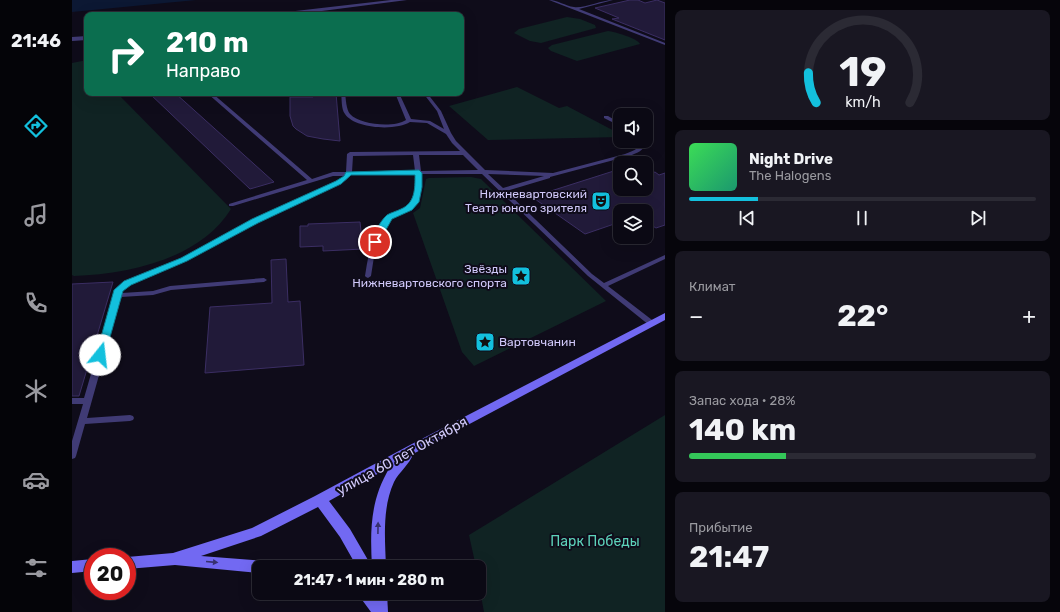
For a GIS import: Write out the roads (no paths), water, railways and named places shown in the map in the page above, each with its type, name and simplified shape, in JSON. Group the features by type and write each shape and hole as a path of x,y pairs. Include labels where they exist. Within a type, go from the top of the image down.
{"main road":[{"name":"улица 60 лет Октября","path":"136,562 173,559 256,532 320,500 414,448 665,316"},
{"path":"379,560 377,531 378,510 383,493 395,469 414,448"},
{"path":"320,500 345,533 361,560"},
{"path":"173,559 252,566"},
{"path":"72,567 84,566"},
{"path":"371,600 380,612"},
{"path":"376,600 380,612"},
{"path":"380,600 380,612"}],"street":[{"path":"303,12 404,0"},
{"path":"72,39 84,38"}],"lane":[{"path":"551,0 665,44"},
{"path":"575,9 611,0"},
{"path":"212,96 310,180"},
{"path":"343,96 346,113 352,118 376,125 390,126 403,124 409,120 428,122 448,133"},
{"path":"398,96 409,120"},
{"path":"427,96 439,111 448,133 464,153 603,286 652,323"},
{"path":"606,117 613,121"},
{"path":"502,190 627,155 640,148"},
{"path":"72,456 117,295 119,290 128,283 184,259 255,221 338,182 349,173 350,154 464,153"},
{"path":"368,276 372,251 378,234 386,220 394,214 409,208 415,202 419,187 419,173 416,154"},
{"path":"231,205 334,174 483,172 554,175"},
{"path":"603,286 665,257"},
{"path":"117,295 153,293 170,288 264,280"},
{"path":"72,402 88,401"},
{"path":"82,421 130,418"}],"water":[{"path":"72,0 196,0 72,12"}],"place":[{"name":"Нижневартовский Театр юного зрителя","path":"601,201"},
{"name":"Звёзды Нижневартовского спорта","path":"521,276"},
{"name":"Вартовчанин","path":"485,342"}],"park label":[{"name":"Парк Победы","path":"595,541"}]}
